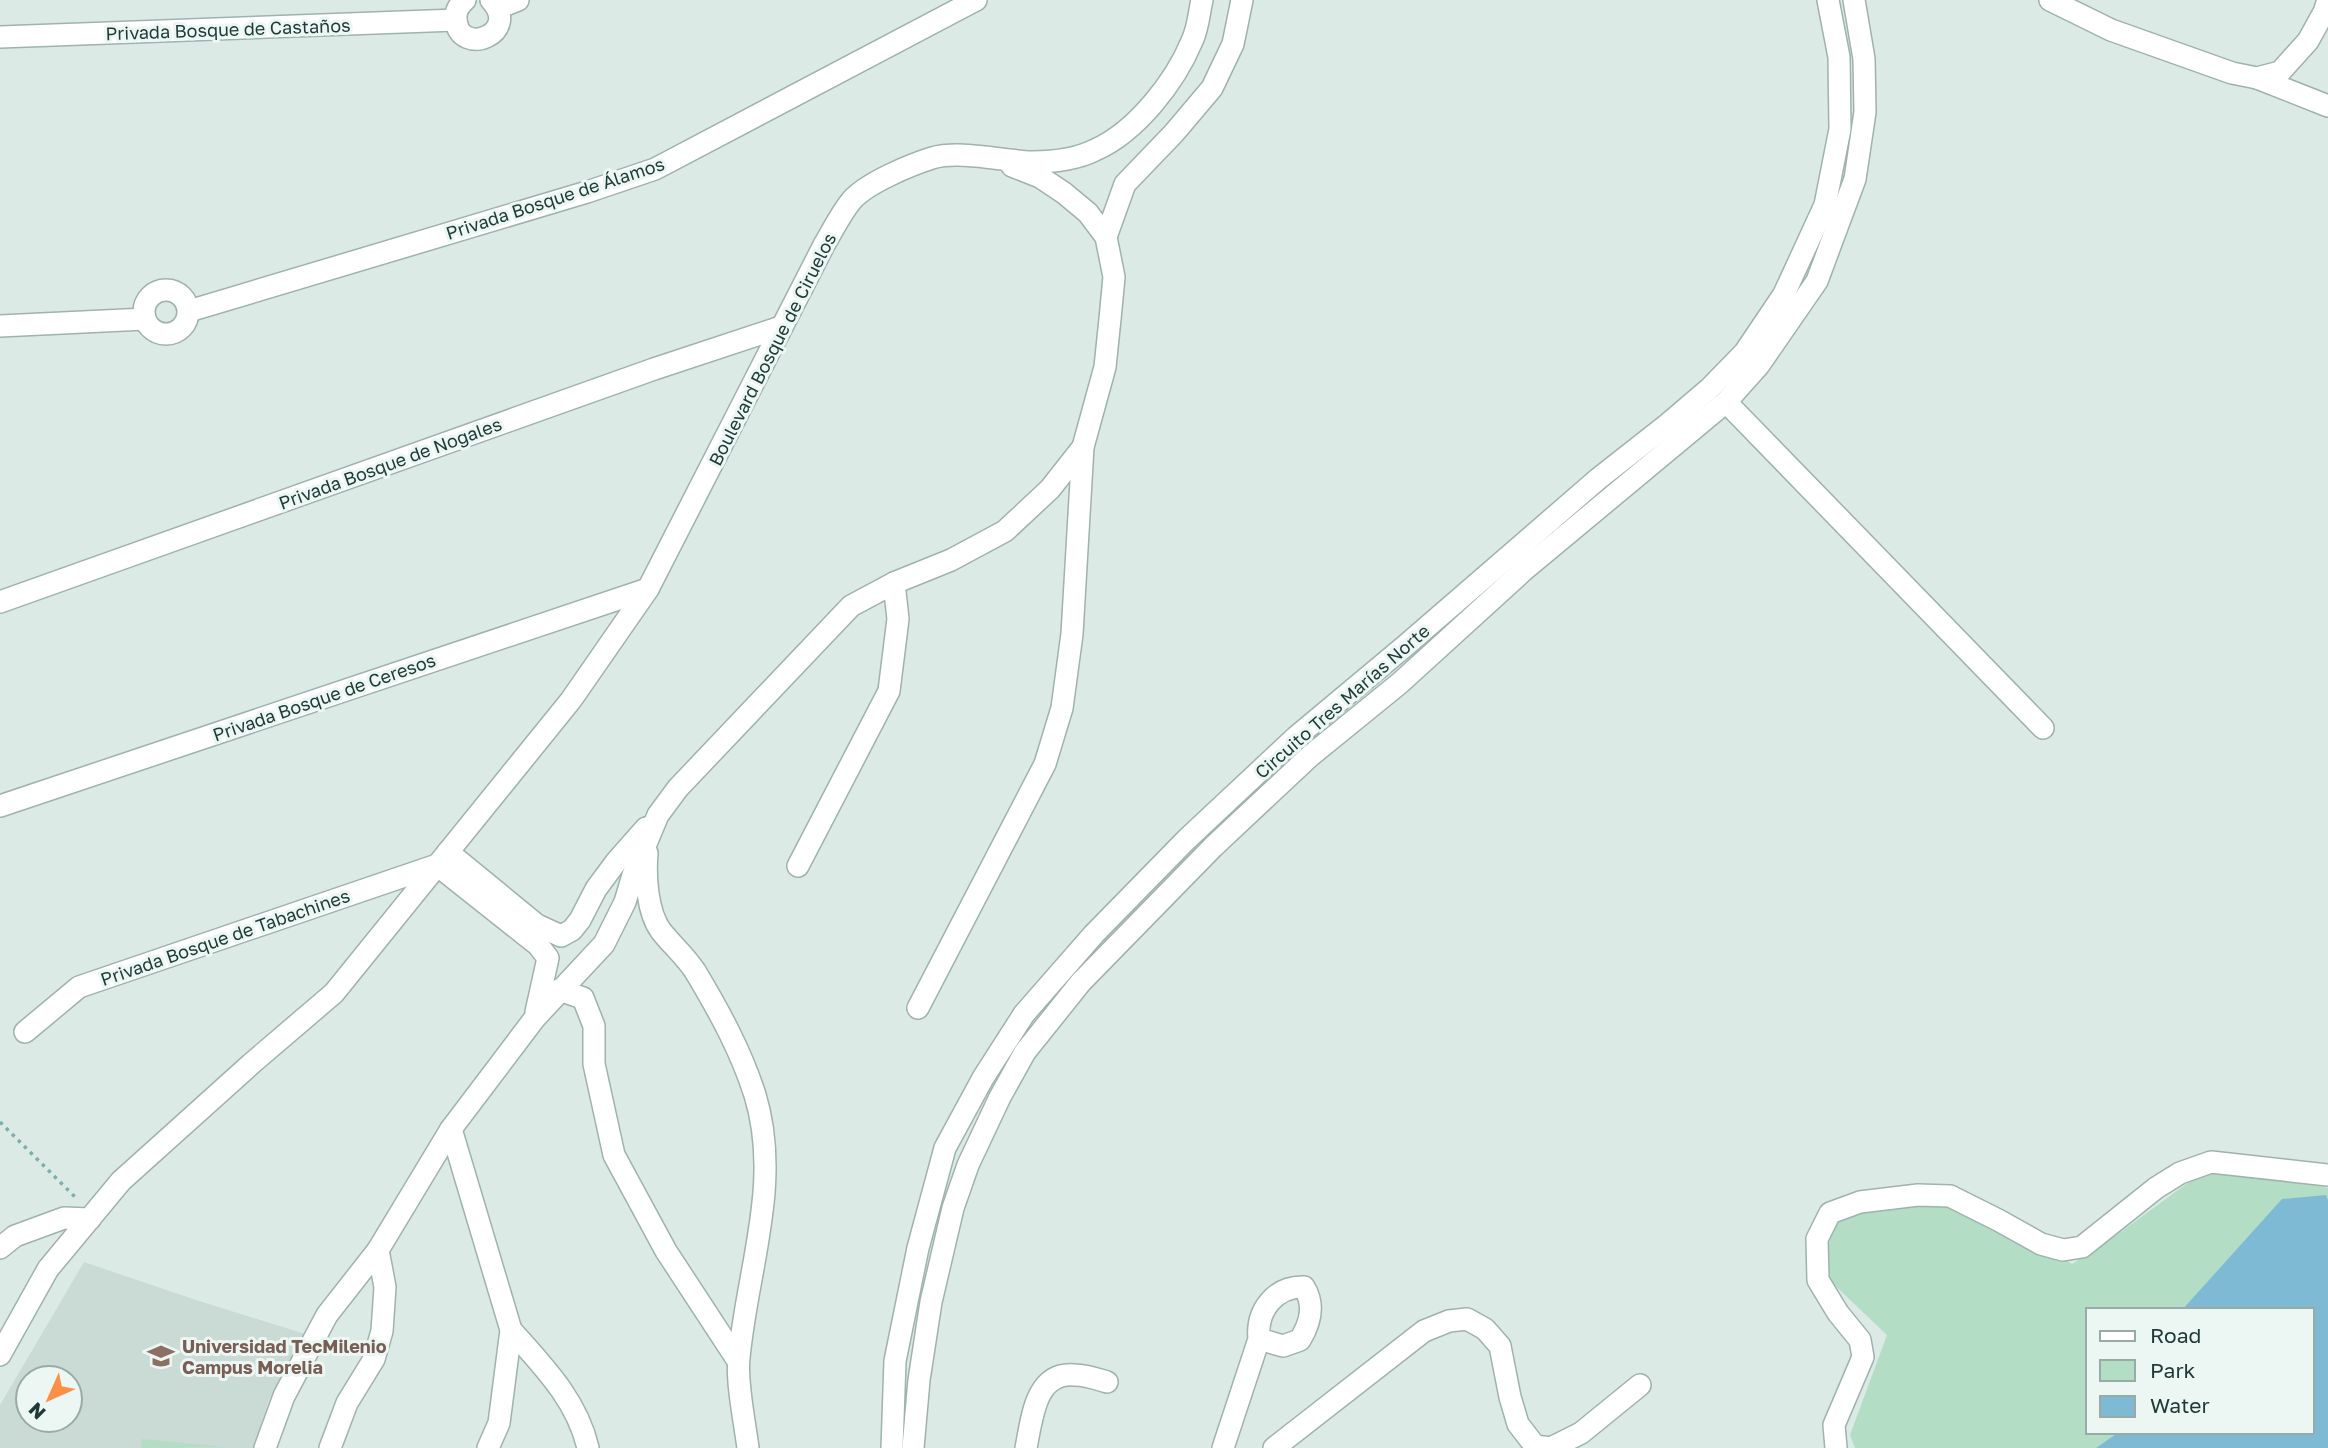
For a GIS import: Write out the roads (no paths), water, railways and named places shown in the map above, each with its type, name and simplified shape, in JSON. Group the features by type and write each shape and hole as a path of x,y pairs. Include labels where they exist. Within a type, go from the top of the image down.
{"street":[{"path":"465,0 460,3 456,20 462,33 476,39 482,39 495,30 500,16 494,4 518,0"},
{"name":"Privada Bosque de Álamos","path":"189,312 655,169 976,0"},
{"name":"Boulevard Bosque de Ciruelos","path":"0,1355 48,1269 121,1181 334,993 571,700 648,589 824,245 854,198 888,175 934,158 989,157 1032,162 1066,159 1096,150 1126,129 1157,100 1176,75 1194,39 1202,0"},
{"path":"1106,237 1125,184 1212,88 1233,44 1241,0"},
{"name":"Circuito Tres Marías Norte","path":"892,1448 895,1361 918,1248 945,1148 1024,1014 1094,934 1187,839 1296,737 1598,479 1709,388 1745,352 1784,294 1825,205 1840,129 1839,57 1828,0"},
{"name":"Circuito Tres Marías Norte","path":"913,1448 919,1380 931,1303 953,1208 968,1165 1025,1052 1081,982 1213,847 1309,757 1400,683 1524,570 1726,402 1759,365 1817,281 1855,178 1865,112 1864,59 1853,0"},
{"path":"2050,0 2111,30 2232,74 2258,78 2328,106"},
{"path":"2258,78 2280,72 2308,41 2328,0"},
{"name":"Privada Bosque de Castaños","path":"0,37 456,20"},
{"path":"918,1008 1045,764 1062,708 1072,634 1083,447 1105,367 1114,277 1106,237 1087,213 1040,177 989,157"},
{"path":"1798,267 1817,281"},
{"path":"169,290 183,297 189,312 184,326 176,333 168,335 155,332 145,319 145,304 151,295 169,290"},
{"path":"0,326 145,319"},
{"name":"Privada Bosque de Nogales","path":"0,602 654,369 782,327"},
{"path":"1726,402 2043,728"},
{"path":"443,858 548,932 561,936 572,930 596,889 616,862 659,815 678,788 850,606 894,583 951,560 1005,531 1050,489 1083,447"},
{"path":"798,866 889,691 898,619 894,583"},
{"name":"Privada Bosque de Ceresos","path":"0,806 648,589"},
{"path":"1296,737 1309,757"},
{"path":"265,1448 284,1396 327,1315 378,1250 451,1129 535,1018 604,943 625,902 648,837 659,815"},
{"path":"648,837 645,873 649,899 659,929 687,959 727,1024 755,1095 764,1135 765,1194 738,1361 748,1448"},
{"path":"443,858 538,945 548,958 535,1018"},
{"name":"Privada Bosque de Tabachines","path":"25,1032 79,987 443,858"},
{"path":"559,990 583,998 594,1026 594,1064 614,1155 666,1251 738,1361"},
{"path":"451,1129 511,1330 499,1423 488,1448"},
{"path":"1836,1448 1834,1425 1863,1357 1860,1340 1838,1313 1818,1280 1817,1239 1830,1213 1860,1202 1918,1195 1950,1196 2040,1244 2063,1250 2082,1247 2156,1188 2180,1172 2211,1161 2328,1175"},
{"path":"0,1248 15,1237 64,1218 91,1217"},
{"path":"330,1448 347,1403 374,1359 382,1331 385,1287 378,1250"},
{"path":"1274,1448 1424,1331 1449,1321 1467,1319 1485,1329 1500,1346 1518,1424 1535,1446 1551,1448 1581,1433 1640,1385"},
{"path":"511,1330 556,1380 583,1425 588,1448"},
{"path":"1223,1448 1259,1339"},
{"path":"1026,1448 1035,1406 1043,1387 1055,1378 1073,1374 1107,1382"}],"water":[{"path":"2326,1195 2328,1200 2328,1448 2096,1448 2116,1434 2314,1434 2314,1308 2184,1308 2282,1199"}],"place":[{"name":"Universidad TecMilenio Campus Morelia","path":"161,1356"}]}
